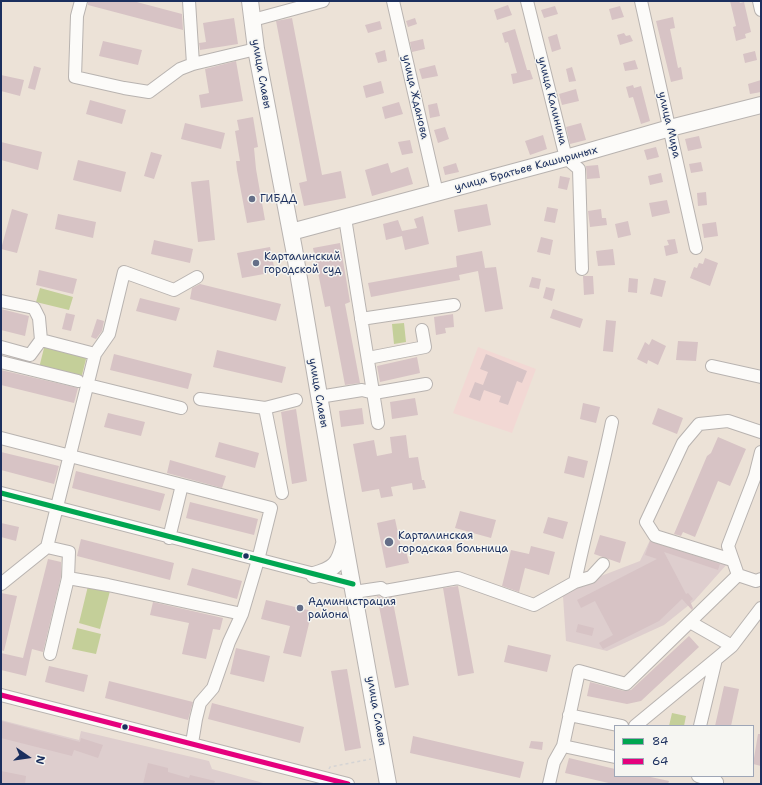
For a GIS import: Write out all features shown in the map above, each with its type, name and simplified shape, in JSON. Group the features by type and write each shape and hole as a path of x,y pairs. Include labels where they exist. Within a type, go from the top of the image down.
{"main road":[{"name":"улица Славы","path":"250,1 256,49 291,232 388,784"},
{"name":"улица Братьев Кашириных","path":"291,232 566,158 670,128 761,105"},
{"path":"314,575 329,570 337,563 345,542"}],"street":[{"path":"81,1 77,16 75,77 149,92 180,69 193,64 256,49"},
{"path":"189,1 193,64"},
{"path":"253,20 323,1"},
{"name":"улица Жданова","path":"393,1 437,193"},
{"name":"улица Калинина","path":"528,1 566,158 579,169 582,269"},
{"name":"улица Мира","path":"641,1 696,248"},
{"path":"759,1 761,10"},
{"path":"345,218 378,423"},
{"path":"1,584 47,547 70,456 83,383 95,354 109,334 124,272 174,290 197,277"},
{"path":"1,301 34,308 39,318 41,340 30,355 1,347"},
{"path":"361,319 454,305"},
{"path":"368,358 425,347 422,330"},
{"path":"41,340 95,354"},
{"path":"1,362 181,408"},
{"path":"712,366 761,377"},
{"path":"319,397 362,390 374,393 426,384"},
{"path":"200,399 265,408 296,400"},
{"path":"265,408 282,493"},
{"path":"732,560 655,536 646,522 683,443 700,424 728,421 761,432"},
{"path":"575,582 592,506 602,472 612,422"},
{"path":"1,438 271,508 242,614 229,642 213,688 200,703 192,743"},
{"path":"761,452 755,476 728,546 738,575 756,581 761,579"},
{"path":"169,538 182,485"},
{"path":"1,493 314,575 354,588 381,588 385,591 458,578 534,605 575,582 591,577 603,564"},
{"path":"47,547 69,552 68,578 50,654"},
{"path":"549,784 554,762 563,746 579,671 626,684 738,575"},
{"path":"68,578 108,585 242,614"},
{"path":"636,725 732,646 761,608"},
{"path":"690,622 732,646"},
{"path":"700,725 716,659"},
{"path":"1,695 348,784"},
{"path":"569,715 617,725"},
{"path":"563,746 614,757"},
{"path":"701,777 717,782 716,784"}],"shaded area":[{"path":"478,347 536,369 512,433 453,413"},
{"path":"651,538 728,563 694,601 664,625 607,651 566,641 563,596 588,581 640,561"},
{"path":"1,720 79,740 81,731 209,761 212,769 267,784 1,784"}],"green space":[{"path":"40,288 73,297 69,310 36,302"},
{"path":"404,323 406,342 394,344 392,324"},
{"path":"45,344 87,355 81,379 39,368"},
{"path":"88,586 110,591 100,629 79,623"},
{"path":"77,628 101,634 96,654 72,649"},
{"path":"672,713 686,716 684,725 669,725"}],"building":[{"path":"88,1 133,1 182,14 183,30 88,5"},
{"path":"730,1 739,1 740,3 744,2 751,32 745,34 746,38 736,41 733,27 736,26"},
{"path":"508,5 512,15 497,20 494,10"},
{"path":"555,6 558,14 544,18 541,10"},
{"path":"620,6 624,17 612,20 609,9"},
{"path":"673,17 675,28 670,29 678,68 681,67 683,79 671,82 656,21"},
{"path":"234,18 238,44 200,50 199,43 206,42 203,23"},
{"path":"292,18 322,175 341,171 346,198 304,206 299,183 307,181 276,21"},
{"path":"415,18 417,24 408,27 406,21"},
{"path":"380,21 382,29 368,33 365,25"},
{"path":"515,29 527,70 530,70 533,79 513,84 511,74 517,73 508,42 505,43 502,33"},
{"path":"624,33 626,36 630,35 633,41 620,45 617,35"},
{"path":"557,34 561,49 552,52 548,37"},
{"path":"423,39 425,49 412,52 410,42"},
{"path":"103,41 142,50 138,65 99,56"},
{"path":"385,50 387,61 378,63 375,53"},
{"path":"755,51 757,60 745,63 743,54"},
{"path":"635,60 638,69 625,71 623,63"},
{"path":"236,61 243,101 201,108 199,95 209,93 205,69"},
{"path":"435,65 438,76 422,79 419,69"},
{"path":"34,66 41,68 35,90 28,88"},
{"path":"572,67 576,81 569,82 566,69"},
{"path":"1,75 24,80 20,96 1,91"},
{"path":"761,80 761,92 750,94 748,84"},
{"path":"381,81 384,93 366,98 363,86"},
{"path":"633,85 634,88 641,86 650,121 641,124 633,97 629,98 626,87"},
{"path":"576,89 579,101 562,105 559,94"},
{"path":"90,100 126,110 122,124 86,114"},
{"path":"399,102 403,114 385,119 382,107"},
{"path":"437,103 440,116 430,118 428,105"},
{"path":"253,117 258,147 254,148 256,169 265,220 247,223 237,170 236,161 240,161 235,131 239,130 237,120"},
{"path":"185,123 225,133 221,149 181,139"},
{"path":"581,123 586,140 570,144 566,127"},
{"path":"445,127 449,139 438,143 434,130"},
{"path":"543,135 547,149 530,155 525,141"},
{"path":"699,136 702,148 688,151 685,139"},
{"path":"410,140 413,153 402,155 398,142"},
{"path":"1,142 42,152 38,170 1,160"},
{"path":"656,147 659,157 647,160 644,150"},
{"path":"151,152 162,155 154,179 144,176"},
{"path":"78,160 126,172 121,192 73,180"},
{"path":"701,162 703,171 691,173 689,164"},
{"path":"388,163 391,173 408,167 413,184 372,196 365,170"},
{"path":"456,163 459,172 445,175 443,167"},
{"path":"598,165 600,178 587,179 586,166"},
{"path":"661,173 663,182 650,185 648,176"},
{"path":"560,176 570,178 567,190 558,188"},
{"path":"209,180 215,240 198,242 191,182"},
{"path":"706,192 707,205 698,206 697,193"},
{"path":"667,200 670,213 652,217 649,203"},
{"path":"487,204 491,225 458,232 454,210"},
{"path":"547,207 558,209 555,223 544,221"},
{"path":"12,209 28,214 17,253 1,249"},
{"path":"601,209 602,218 606,218 607,225 590,227 588,211"},
{"path":"58,214 96,222 93,238 55,229"},
{"path":"423,216 429,244 405,250 402,236 386,240 383,224 398,220 402,231 417,228 414,219"},
{"path":"628,221 631,235 618,238 615,224"},
{"path":"716,222 718,236 704,238 702,224"},
{"path":"541,237 553,240 550,255 537,252"},
{"path":"675,239 678,253 666,256 664,246 669,245 667,240"},
{"path":"154,240 193,249 190,263 151,254"},
{"path":"340,243 350,302 345,304 360,383 345,385 330,306 325,307 313,248"},
{"name":"Карталинский городской суд","path":"270,247 275,272 242,278 237,253"},
{"path":"613,249 615,265 598,266 596,251"},
{"path":"482,251 485,268 496,267 503,309 485,312 478,271 459,275 460,280 371,297 368,283 457,267 456,256"},
{"path":"705,258 718,263 710,286 690,278 694,267 697,268 699,263 703,264"},
{"path":"39,270 77,279 73,294 36,285"},
{"path":"583,276 593,276 594,294 584,295"},
{"path":"532,277 541,279 539,289 529,287"},
{"path":"629,278 638,279 637,293 628,292"},
{"path":"654,278 666,281 662,297 650,294"},
{"path":"200,284 281,304 276,321 190,299 192,288"},
{"path":"546,287 555,289 552,301 543,298"},
{"path":"140,298 180,308 176,321 136,311"},
{"path":"1,309 29,316 25,336 1,330"},
{"path":"553,309 583,319 580,328 550,318"},
{"path":"66,313 75,315 71,331 62,329"},
{"path":"453,314 454,327 445,328 446,333 436,335 434,317"},
{"path":"97,319 104,321 102,331 96,339 91,337"},
{"path":"606,320 616,321 613,352 603,351"},
{"path":"652,339 666,346 658,365 648,360 647,364 637,359 645,342 649,345"},
{"path":"678,341 698,342 696,361 676,360"},
{"path":"217,350 286,367 282,383 213,367"},
{"path":"114,354 192,374 188,389 110,370"},
{"path":"486,354 527,371 522,383 517,381 508,405 499,402 501,396 484,390 480,401 469,397 475,382 483,385 488,372 480,369"},
{"path":"417,357 420,373 380,382 377,366"},
{"path":"1,370 78,388 74,403 1,385"},
{"path":"415,398 418,415 392,419 390,402"},
{"path":"583,403 600,407 596,423 580,419"},
{"path":"362,408 364,424 341,427 339,411"},
{"path":"658,408 683,418 677,434 652,424"},
{"path":"296,409 307,481 292,484 281,412"},
{"path":"108,413 145,422 141,436 104,427"},
{"path":"406,435 409,458 418,457 422,480 424,480 426,488 413,490 412,483 391,487 393,496 381,498 379,489 362,492 353,444 374,440 377,456 392,453 390,437"},
{"path":"718,437 746,449 730,486 718,481 695,537 683,532 681,536 674,534 707,456 711,453"},
{"path":"219,442 259,453 255,468 215,457"},
{"path":"1,452 59,466 54,484 1,470"},
{"path":"568,456 588,461 584,478 564,473"},
{"path":"170,460 226,476 222,488 167,473"},
{"path":"76,471 165,494 160,511 72,488"},
{"path":"190,502 258,519 254,535 186,518"},
{"path":"460,511 496,520 491,538 455,528"},
{"path":"548,517 568,522 563,539 543,533"},
{"path":"395,519 402,552 406,551 409,563 386,568 377,523"},
{"path":"1,523 19,527 16,541 1,537"},
{"path":"600,535 626,542 620,563 594,554"},
{"path":"81,539 174,563 170,580 77,556"},
{"path":"650,541 720,564 718,570 664,552 686,594 688,593 693,599 690,601 693,608 692,610 682,599 659,621 603,649 599,643 613,635 595,601 581,608 577,600 657,559 645,555"},
{"path":"531,546 555,552 549,575 525,568 519,592 502,586 511,550 529,554"},
{"path":"48,559 61,562 61,577 43,652 32,649 26,676 1,670 1,653 23,658"},
{"path":"192,568 242,581 237,599 187,585"},
{"path":"458,586 474,673 458,676 443,588"},
{"path":"1,593 17,596 4,651 1,650"},
{"path":"377,596 384,598 392,597 409,685 395,688"},
{"path":"266,600 312,611 301,657 283,653 290,626 261,619"},
{"path":"153,602 223,618 220,630 213,629 206,659 182,654 189,623 150,615"},
{"path":"578,624 594,628 592,636 576,632"},
{"path":"689,636 699,647 641,701 627,704 587,696 590,682 624,691 631,690"},
{"path":"508,645 551,655 547,672 504,662"},
{"path":"236,648 270,656 264,682 230,674"},
{"path":"49,666 88,675 84,692 45,682"},
{"path":"347,669 361,748 345,751 331,671"},
{"path":"109,681 193,702 188,720 105,698"},
{"path":"724,686 739,689 731,725 715,725"},
{"path":"212,703 304,727 300,743 208,719"},
{"path":"1,721 80,742 81,738 103,745 98,758 74,750 72,756 1,738"},
{"path":"758,734 761,734 761,766 754,764"},
{"path":"413,736 524,762 520,778 410,753"},
{"path":"531,741 543,742 542,750 529,748"},
{"path":"569,758 614,769 614,777 651,777 669,781 668,784 613,784 565,773"},
{"path":"148,763 168,768 168,772 189,778 190,775 215,781 214,784 143,784"},
{"path":"1,771 26,776 25,784 1,784"}],"transit line":[{"name":"84","path":"1,493 353,584"},
{"name":"64","path":"1,695 348,784"}],"place":[{"name":"ГИБДД","path":"252,199"},
{"name":"Карталинский городской суд","path":"256,263"},
{"name":"Карталинская городская больница","path":"389,542"},
{"name":"Администрация района","path":"300,608"}]}
